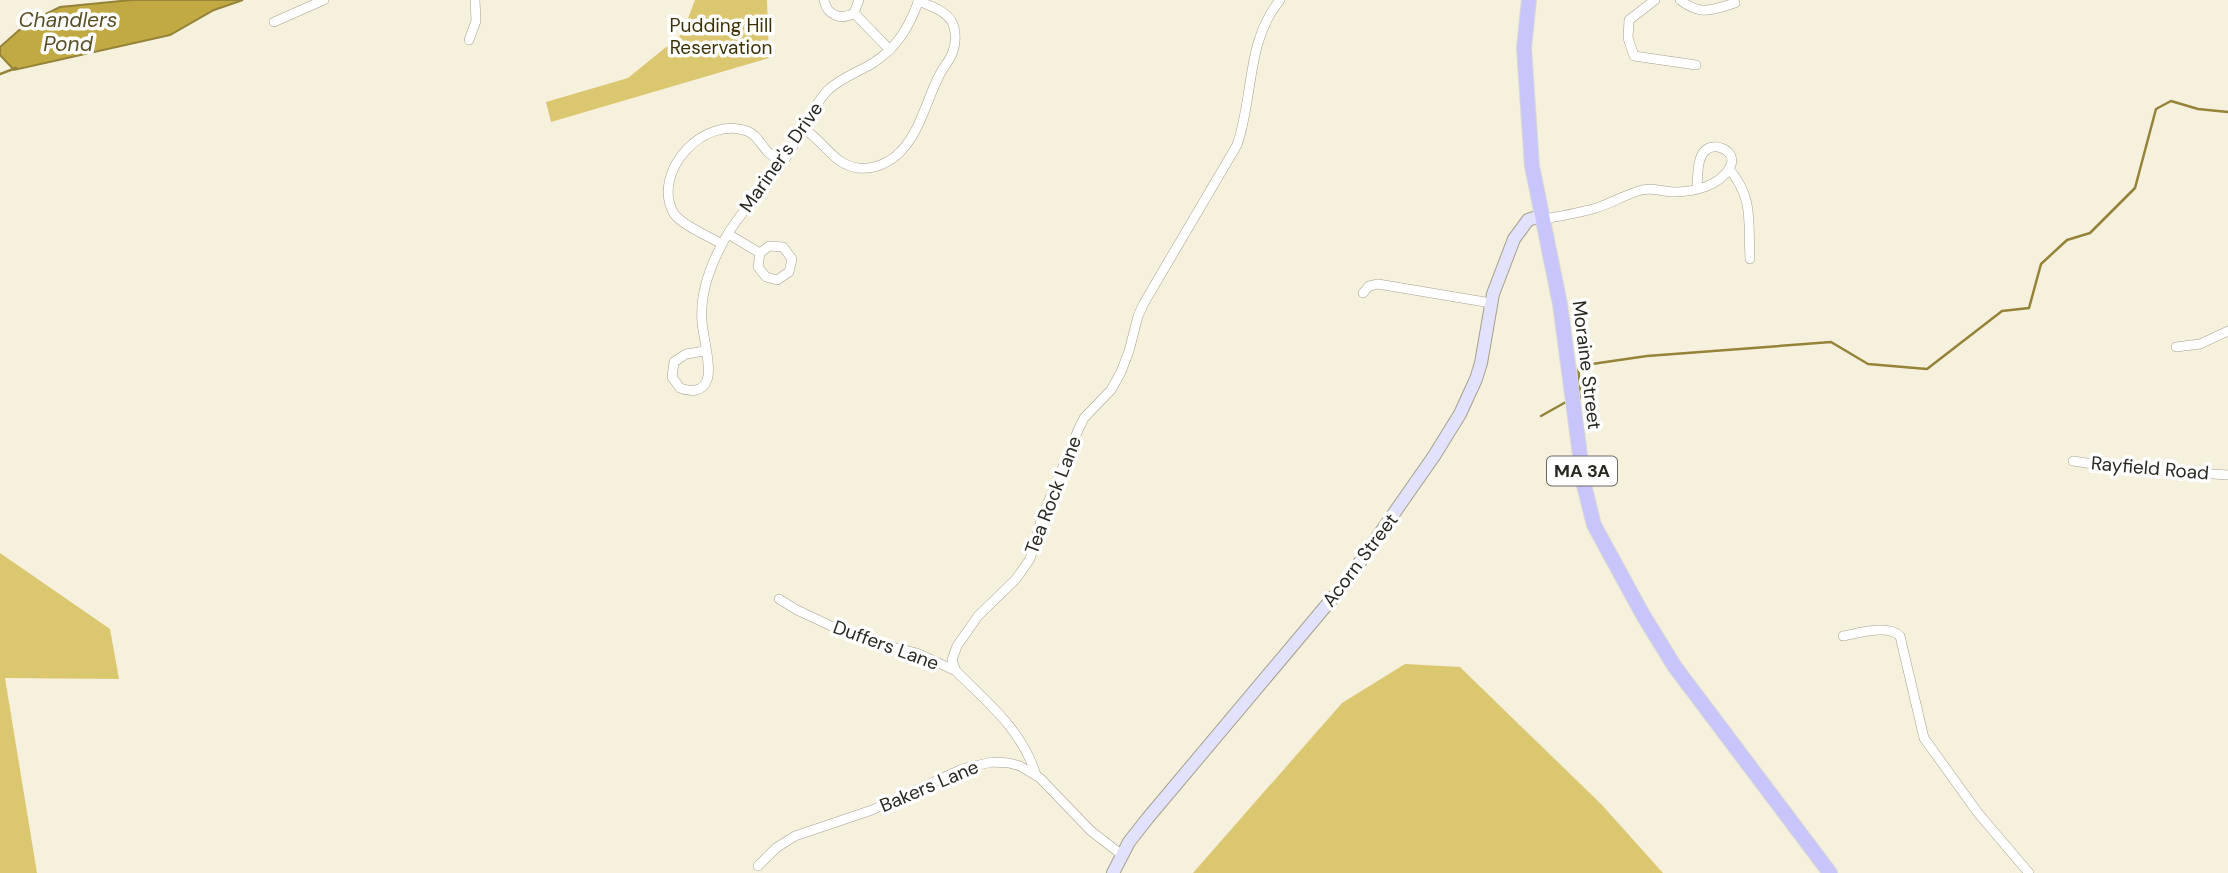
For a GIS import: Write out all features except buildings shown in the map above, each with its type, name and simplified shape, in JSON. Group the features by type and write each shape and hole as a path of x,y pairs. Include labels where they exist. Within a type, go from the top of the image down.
{"main road":[{"name":"Moraine Street","path":"1529,0 1525,27 1525,79 1532,166 1560,304 1584,485 1594,525 1675,667 1829,873"},
{"name":"Acorn Street","path":"1113,873 1122,855 1159,804 1346,582 1434,456 1460,414 1476,379 1499,275 1520,229 1528,220 1543,217"}],"street":[{"path":"274,22 324,0"},
{"path":"469,40 476,21 475,0"},
{"path":"824,0 831,14 840,17 854,13"},
{"path":"854,13 859,0"},
{"path":"803,128 813,134 836,159 856,167 878,166 900,152 913,134 955,46 954,25 949,18 918,0"},
{"name":"Mariner's Drive","path":"705,351 685,354 674,362 672,377 680,388 696,390 708,379 702,302 711,267 727,234 783,162 815,106 837,82 872,64 890,50 910,24 918,0"},
{"name":"Tea Rock Lane","path":"956,671 952,660 957,646 978,616 1016,579 1030,559 1042,517 1079,428 1116,382 1126,361 1144,303 1237,145 1245,121 1259,35 1280,0"},
{"path":"1655,0 1629,20 1628,38 1634,56 1696,65"},
{"path":"1680,0 1706,12 1735,3"},
{"path":"854,13 890,50"},
{"path":"722,244 678,219 673,212 670,181 688,147 701,135 734,128 755,135 768,152 783,162"},
{"path":"1543,217 1599,207 1645,189 1673,192 1697,188 1716,182 1729,169 1732,159 1728,151 1720,147 1706,150 1701,157 1697,188"},
{"path":"1729,169 1740,182 1748,199 1750,258"},
{"path":"727,234 760,253"},
{"path":"1363,293 1369,286 1378,284 1491,303"},
{"path":"2176,347 2200,344 2228,331"},
{"name":"Rayfield Road","path":"2073,461 2113,467 2228,475"},
{"name":"Duffers Lane","path":"779,599 859,639 886,643 917,653 956,671"},
{"path":"1843,636 1886,630 1896,632 1902,643 1924,738 1978,813 2029,873"},
{"path":"956,671 1010,724 1030,758 1035,775"},
{"name":"Bakers Lane","path":"758,866 776,848 795,836 872,810 973,765 992,762 1009,763 1035,775 1056,793 1091,831 1122,855"}],"green space":[{"name":"Pudding Hill Reservation","path":"695,0 767,0 769,58 551,122 546,102 628,78 682,34"},
{"path":"0,553 110,629 119,679 5,678 37,873 0,873"},
{"path":"1405,664 1460,667 1601,804 1663,873 1193,873 1342,703"}],"water":[{"name":"Chandlers Pond","path":"131,0 243,0 214,10 170,35 14,70 0,55 0,47 27,23 60,7"}],"waterway":[{"path":"0,74 16,68"},
{"path":"1581,398 1578,366 1647,356 1831,342 1868,364 1927,369 2002,311 2029,308 2041,264 2067,240 2090,233 2135,188 2156,109 2171,101 2198,109 2228,112"},
{"path":"1541,416 1566,402"}]}
